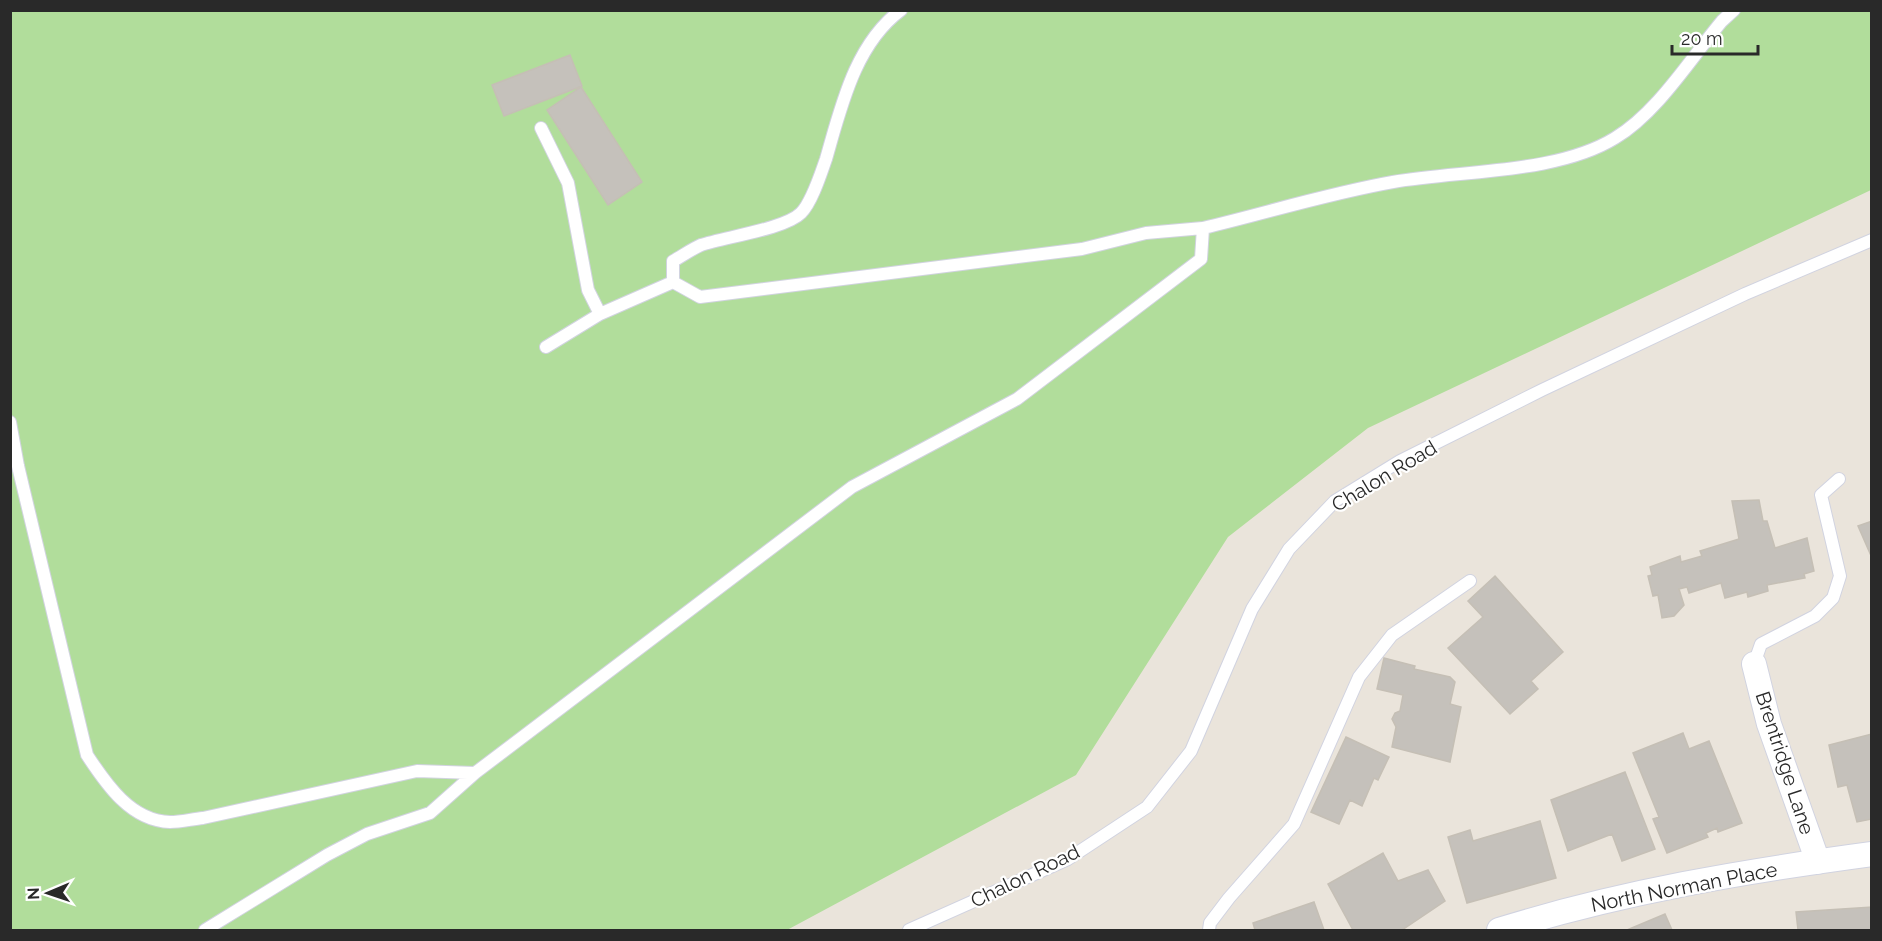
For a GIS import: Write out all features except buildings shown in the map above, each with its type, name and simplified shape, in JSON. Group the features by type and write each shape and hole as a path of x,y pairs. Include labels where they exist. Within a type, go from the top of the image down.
{"street":[{"name":"Brentridge Lane","path":"1754,664 1769,724 1818,862"},
{"name":"North Norman Place","path":"1499,930 1550,914 1687,882 1872,854"}],"lane":[{"path":"673,282 673,261 699,246 771,227 801,213 820,179 843,101 857,66 889,19 901,10"},
{"path":"673,282 700,297 1082,249 1146,233 1203,228 1393,182 1531,164 1583,154 1617,137 1649,110 1722,21 1734,10"},
{"path":"542,128 568,183 588,290 600,315"},
{"path":"205,930 327,855 367,834 430,813 475,773 852,487 1017,399 1201,259 1203,228"},
{"name":"Chalon Road","path":"909,930 1068,859 1147,807 1191,751 1252,609 1289,549 1335,501 1400,461 1542,390 1745,294 1872,240"},
{"path":"546,346 600,315 673,282"},
{"path":"10,422 18,466 87,755 109,788 138,813 169,822 203,818 417,771 475,773"},
{"path":"1754,664 1761,644 1815,616 1833,598 1840,576 1821,495 1839,479"},
{"path":"1209,930 1210,923 1229,898 1293,824 1359,677 1392,635 1470,581"}],"green space":[{"path":"10,11 1871,11 1871,190 1368,428 1228,537 1076,775 787,930 11,930"}]}
